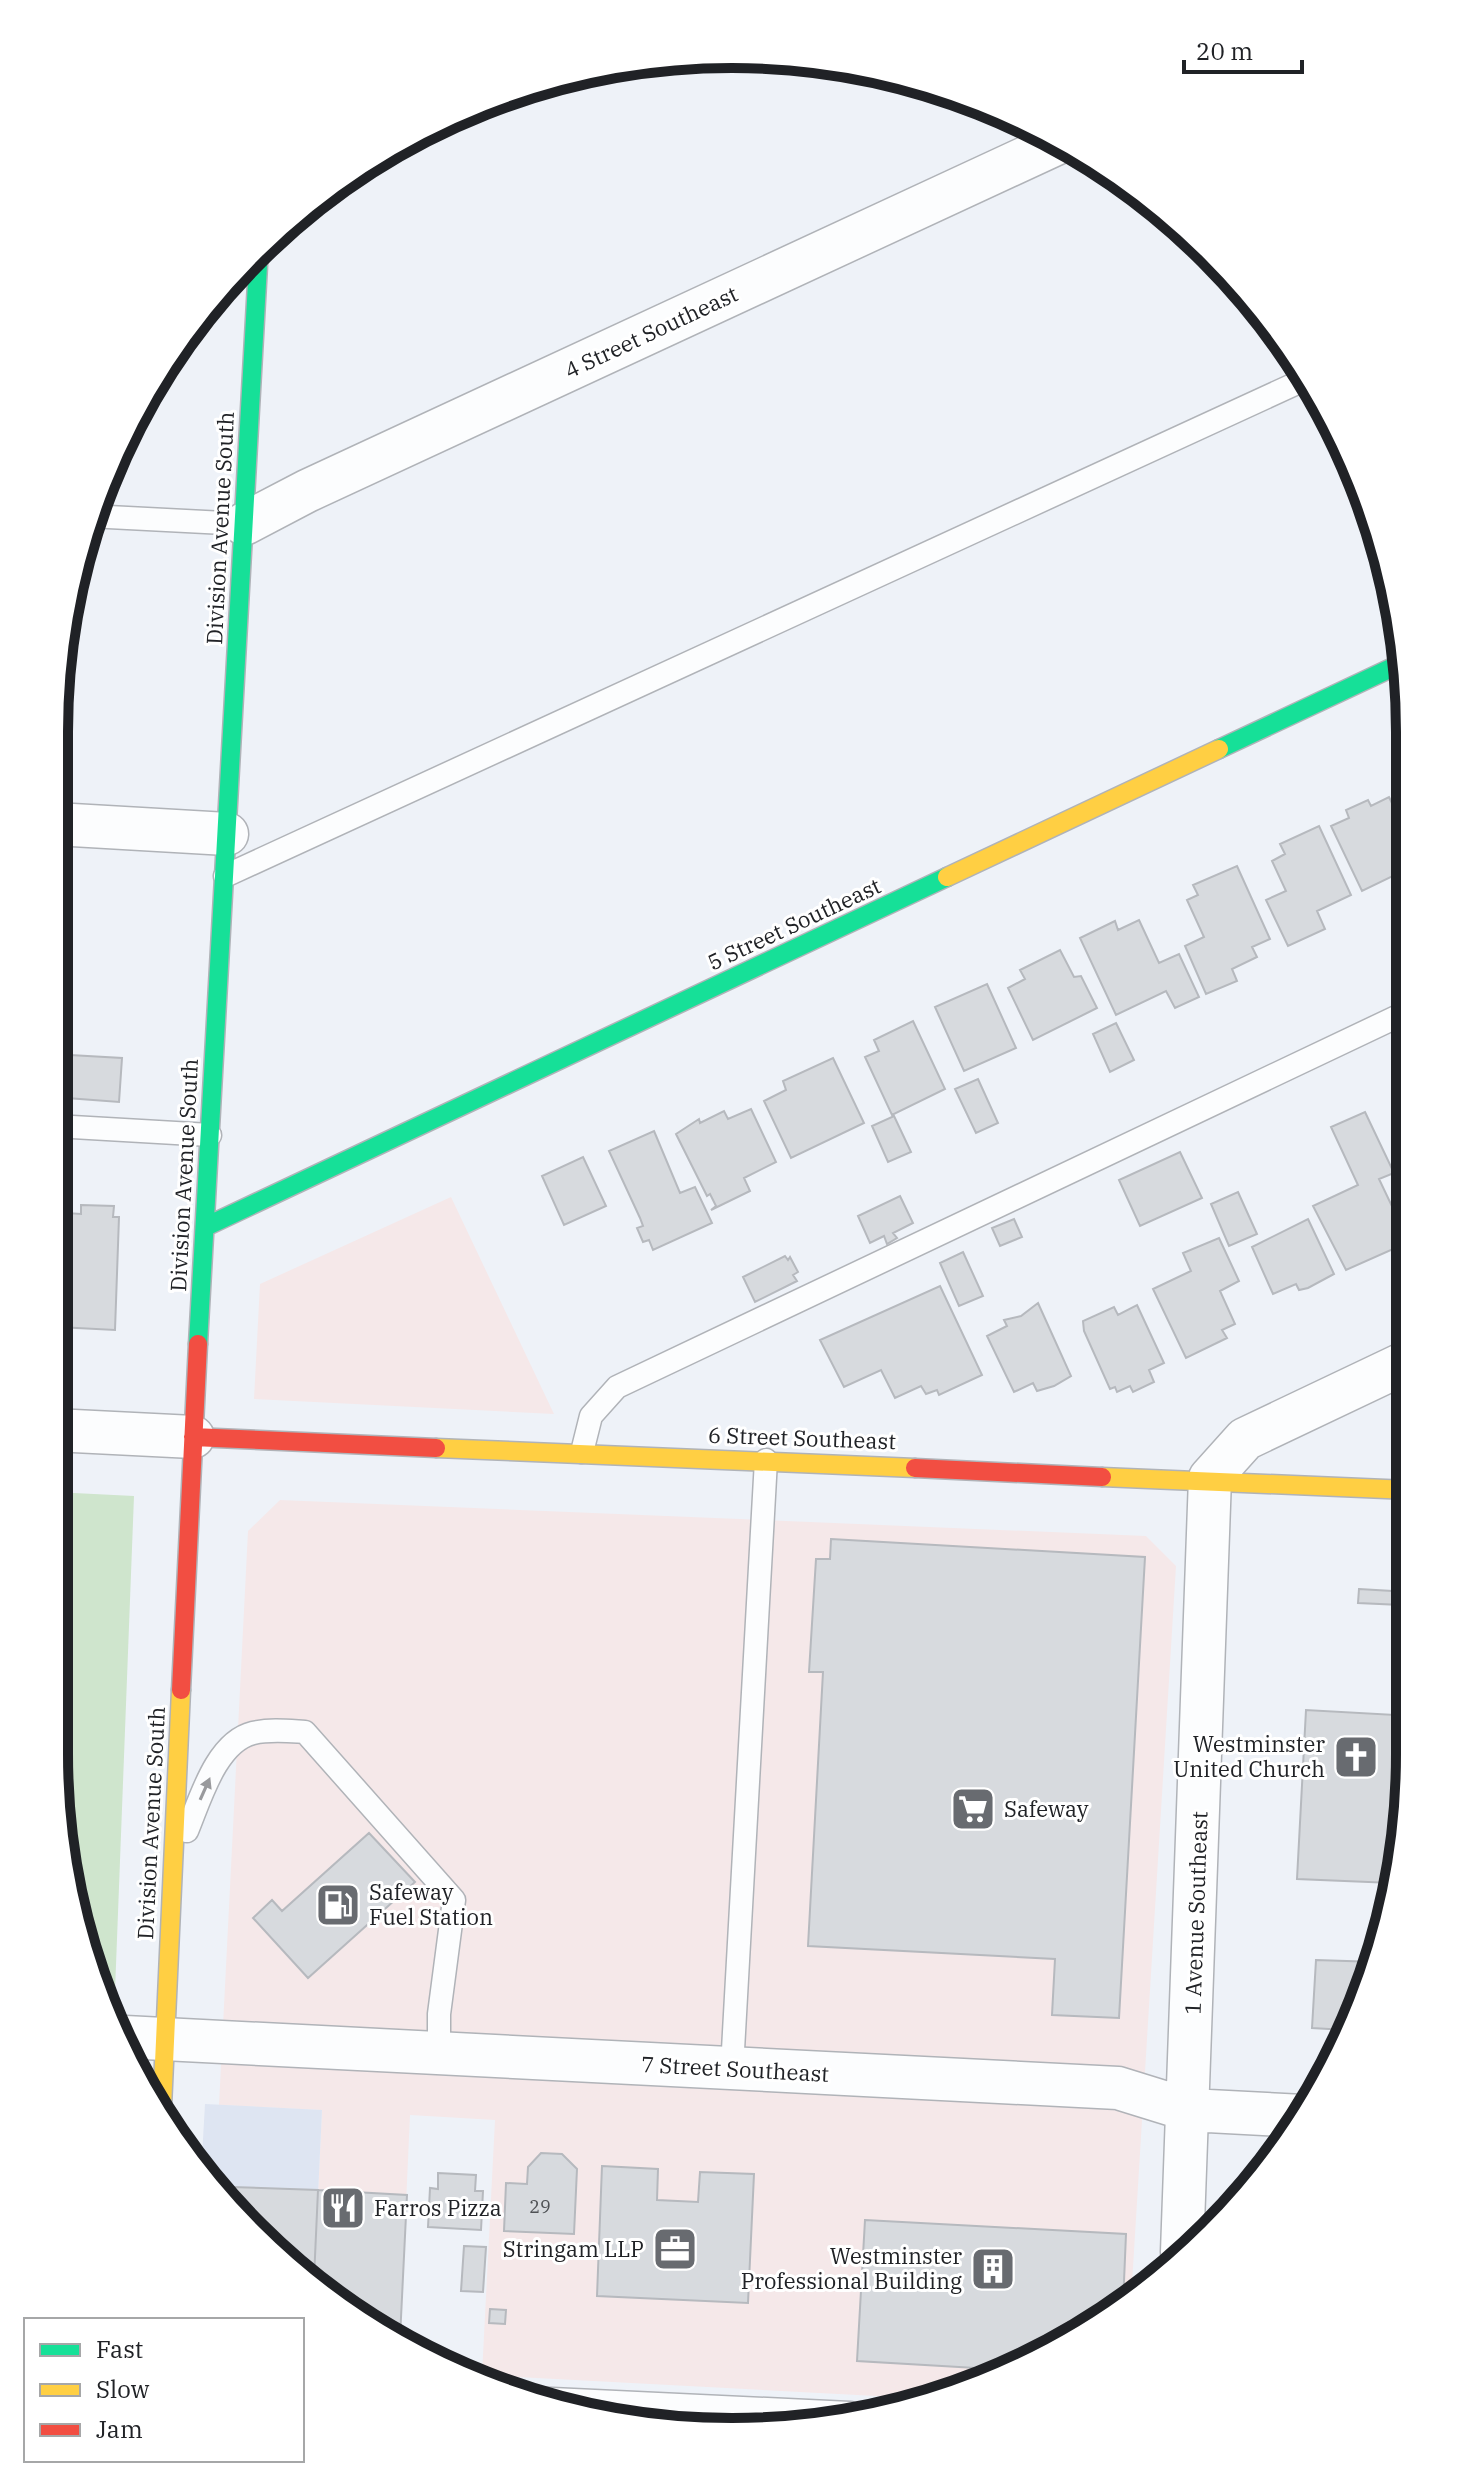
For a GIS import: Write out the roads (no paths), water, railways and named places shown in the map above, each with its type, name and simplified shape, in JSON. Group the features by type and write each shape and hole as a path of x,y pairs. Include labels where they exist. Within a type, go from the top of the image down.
{"street":[{"name":"4 Street Southeast","path":"244,524 322,484 1047,148"},
{"name":"Division Avenue South","path":"156,2084 144,2038 174,1861 193,1437 258,266"},
{"name":"5 Street Southeast","path":"205,1227 1393,667"},
{"path":"68,825 227,834"},
{"path":"1210,1478 1245,1439 1396,1367"},
{"path":"68,1431 193,1437"},
{"name":"6 Street Southeast","path":"193,1437 1210,1478 1396,1489"},
{"name":"1 Avenue Southeast","path":"1183,2242 1210,1478"},
{"name":"7 Street Southeast","path":"144,2038 1118,2088 1189,2110 1289,2115"}],"lane":[{"path":"225,876 1297,383"},
{"path":"104,517 244,524"},
{"path":"582,1452 591,1416 617,1387 1396,1017"},
{"path":"68,1127 210,1135"},
{"path":"732,2068 766,1460"},
{"path":"174,1861 209,1778 233,1745 249,1733 305,1732 454,1900 439,2014 439,2054"},
{"path":"583,2400 821,2412"}],"place":[{"name":"Westminster United Church","path":"1356,1757"},
{"name":"Safeway","path":"973,1809"},
{"name":"Safeway Fuel Station","path":"338,1905"},
{"name":"Farros Pizza","path":"343,2208"},
{"name":"Stringam LLP","path":"675,2249"},
{"name":"Westminster Professional Building","path":"993,2269"}]}
